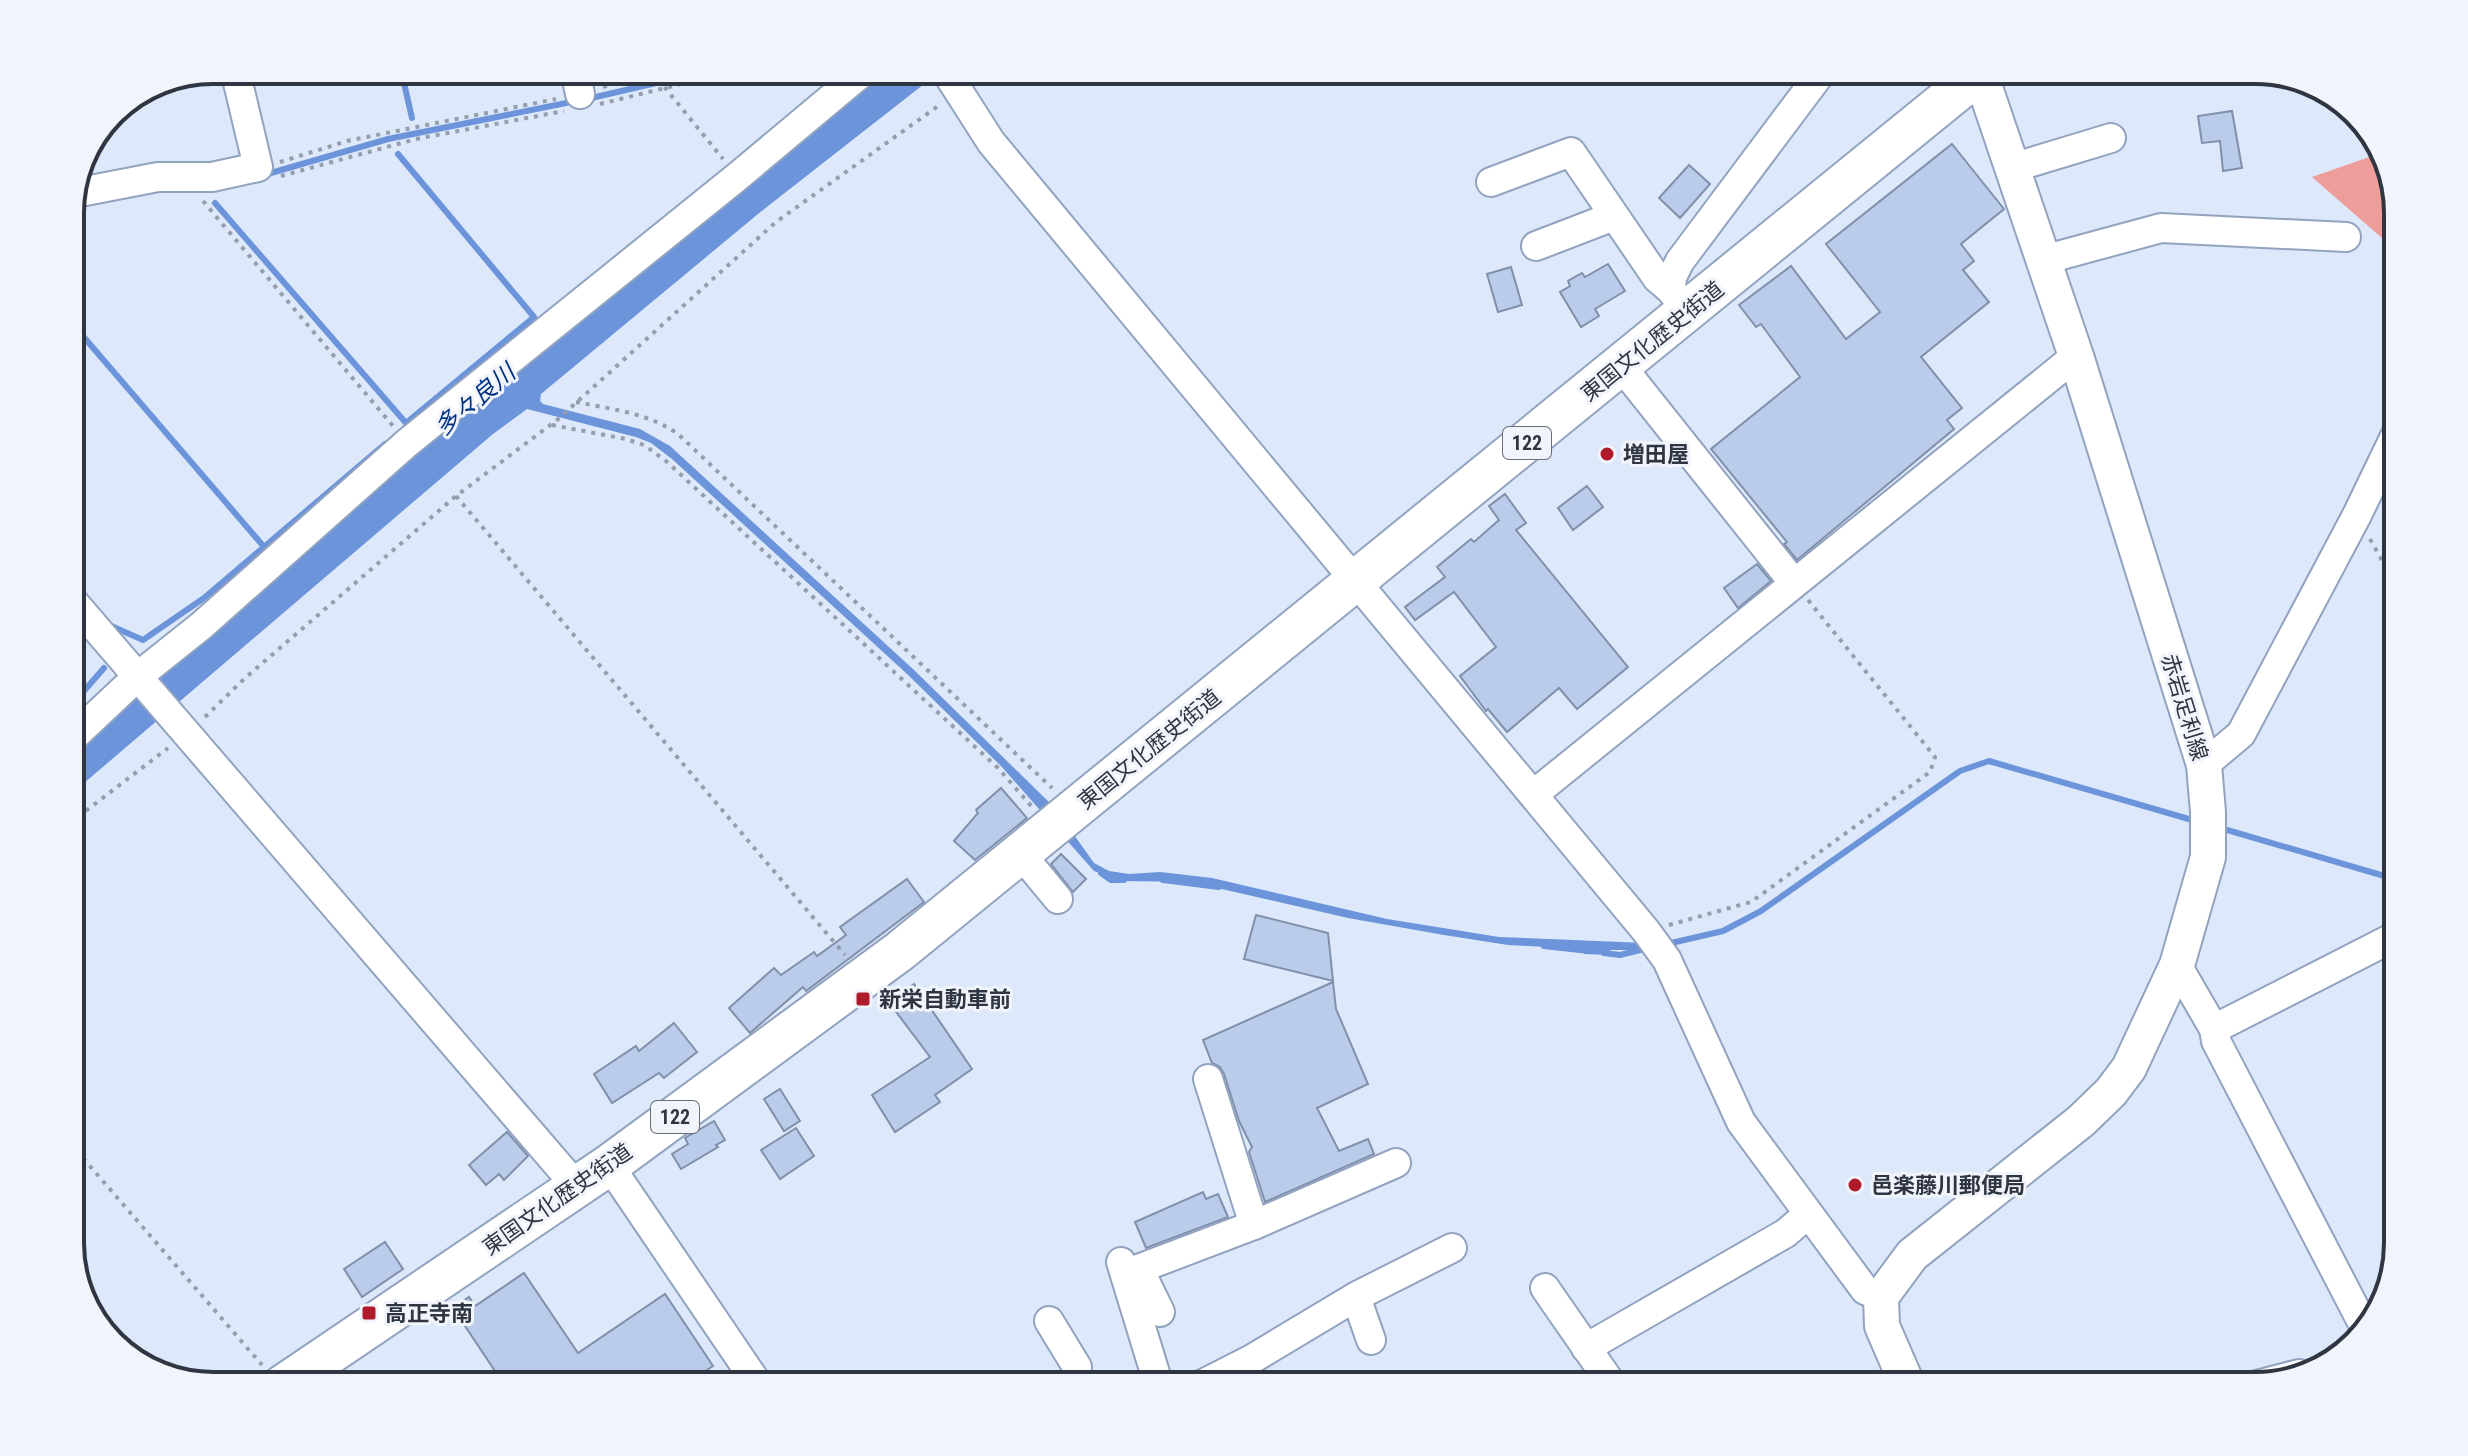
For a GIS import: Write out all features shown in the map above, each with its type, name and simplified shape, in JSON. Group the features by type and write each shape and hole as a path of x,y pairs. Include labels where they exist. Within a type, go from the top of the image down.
{"highway":[{"name":"東国文化歴史街道","path":"288,1372 577,1187 864,979 1621,366 1679,301 1964,84"}],"main road":[{"name":"赤岩足利線","path":"1881,1297 1912,1255 2081,1121 2111,1092 2129,1068 2177,965 2208,857 2204,765 2076,356 1985,84"},
{"path":"1881,1297 1882,1326 1902,1372"}],"street":[{"path":"86,191 158,177 191,178 267,172 239,84"},
{"path":"84,728 407,443 848,84"},
{"path":"953,84 991,142 1646,931 1667,960 1741,1122 1865,1290 1881,1297"},
{"path":"1679,301 1672,277 1680,261 1813,84"},
{"path":"2012,168 2111,138"},
{"path":"1491,182 1571,152 1657,278 1679,301"},
{"path":"1536,246 1614,216"},
{"path":"2043,260 2161,228 2346,237"},
{"path":"1534,794 2076,356"},
{"path":"1621,366 1794,583"},
{"path":"2204,765 2241,734 2384,459"},
{"path":"84,615 577,1187"},
{"path":"1053,826 1058,899"},
{"path":"2214,1029 2384,942"},
{"path":"2177,965 2214,1029 2216,1041 2360,1318"},
{"path":"1208,1079 1254,1225"},
{"path":"1129,1268 1254,1225 1396,1163"},
{"path":"609,1165 749,1372"},
{"path":"1586,1348 1786,1233 1808,1214"},
{"path":"1226,1372 1356,1297 1452,1248"},
{"path":"1129,1268 1160,1312"},
{"path":"1129,1268 1155,1372"},
{"path":"1545,1288 1603,1372"},
{"path":"1356,1297 1371,1340"},
{"path":"1049,1321 1077,1367"}],"path":[{"path":"267,172 416,139 615,84"},
{"path":"662,84 737,177"},
{"path":"267,172 286,161 347,141 581,94 681,84"},
{"path":"84,812 184,730 456,496 557,420 776,222 908,126 951,84"},
{"path":"191,178 196,193 407,443"},
{"path":"576,402 635,414 678,434 1053,826"},
{"path":"549,426 626,439 644,445 666,461 998,768 1053,826"},
{"path":"456,496 864,979"},
{"path":"2357,515 2384,564"},
{"path":"1646,931 1751,902 1930,772 1935,757 1794,583"},
{"path":"84,1159 269,1372"}],"shaded area":[{"path":"2371,156 2382,188 2384,240 2312,177"}],"water":[{"path":"862,84 924,84 758,214 541,394 540,401 640,429 670,446 914,670 1055,808 1094,863 1109,871 1129,874 1160,872 1212,878 1387,919 1499,937 1645,943 1650,950 1610,950 1609,955 1584,954 1584,949 1508,945 1348,918 1191,882 1121,881 1094,871 1001,766 906,673 672,459 651,443 636,437 527,409 493,434 84,783 84,741 298,552"}],"building":[{"path":"2232,111 2242,168 2223,171 2220,141 2202,143 2198,116"},
{"path":"1952,144 2004,209 1961,244 1974,261 1963,270 1989,302 1921,357 1962,408 1947,420 1954,429 1797,560 1784,544 1787,542 1711,449 1800,377 1761,324 1756,327 1739,305 1791,266 1846,339 1880,312 1826,244"},
{"path":"1689,165 1710,184 1680,218 1659,198"},
{"path":"1608,264 1625,291 1595,309 1599,316 1581,327 1560,292 1570,286 1568,281 1582,273 1585,277"},
{"path":"1511,267 1522,305 1498,312 1487,274"},
{"path":"1587,486 1603,507 1573,530 1558,508"},
{"path":"1505,494 1526,523 1516,530 1628,667 1577,709 1559,688 1507,732 1488,709 1486,711 1460,676 1496,647 1454,592 1415,620 1405,607 1445,577 1437,567 1471,539 1474,542 1499,520 1489,506"},
{"path":"1757,564 1771,581 1738,608 1724,588"},
{"path":"1001,788 1027,818 975,860 954,841 978,813 976,810"},
{"path":"1061,854 1086,879 1073,892 1051,864"},
{"path":"907,879 924,902 806,991 803,987 750,1033 729,1008 774,968 781,975 814,952 817,956 846,935 840,927"},
{"path":"1256,915 1328,933 1333,981 1244,959"},
{"path":"1333,982 1336,1009 1368,1084 1317,1108 1339,1151 1368,1139 1374,1154 1265,1202 1249,1152 1252,1147 1239,1121 1224,1074 1220,1067 1212,1063 1203,1040"},
{"path":"914,984 972,1069 935,1095 940,1102 895,1132 872,1095 930,1057 888,1001"},
{"path":"674,1023 697,1052 664,1078 659,1073 612,1103 594,1074 636,1046 639,1051"},
{"path":"780,1089 800,1121 784,1131 764,1099"},
{"path":"714,1121 725,1140 681,1169 672,1154 688,1144 685,1138"},
{"path":"796,1128 814,1156 780,1179 761,1150"},
{"path":"507,1132 528,1156 504,1180 499,1174 486,1185 469,1165"},
{"path":"1203,1192 1206,1199 1218,1194 1228,1217 1146,1248 1135,1222"},
{"path":"385,1242 403,1269 362,1297 344,1269"},
{"path":"524,1273 578,1353 665,1294 713,1366 704,1372 496,1372 453,1308 469,1297 475,1306"}],"waterway":[{"path":"404,84 412,118"},
{"path":"587,99 652,84"},
{"path":"264,175 388,139 576,101"},
{"name":"多々良川","path":"215,203 406,423 534,317 398,154"},
{"path":"84,337 265,548"},
{"path":"109,625 143,640 204,598 385,444"},
{"path":"84,691 104,668"},
{"path":"1667,944 1723,931 1761,911 1960,771 1989,761 2199,822"},
{"path":"2217,827 2384,876"},
{"path":"1101,873 1111,880 1124,880"},
{"path":"1163,880 1219,887"},
{"path":"1544,946 1589,951"},
{"path":"1604,953 1620,955 1644,949"}],"place":[{"name":"増田屋","path":"1607,454"},
{"name":"新栄自動車前","path":"863,999"},
{"name":"邑楽藤川郵便局","path":"1855,1185"},
{"name":"高正寺南","path":"369,1313"}]}
